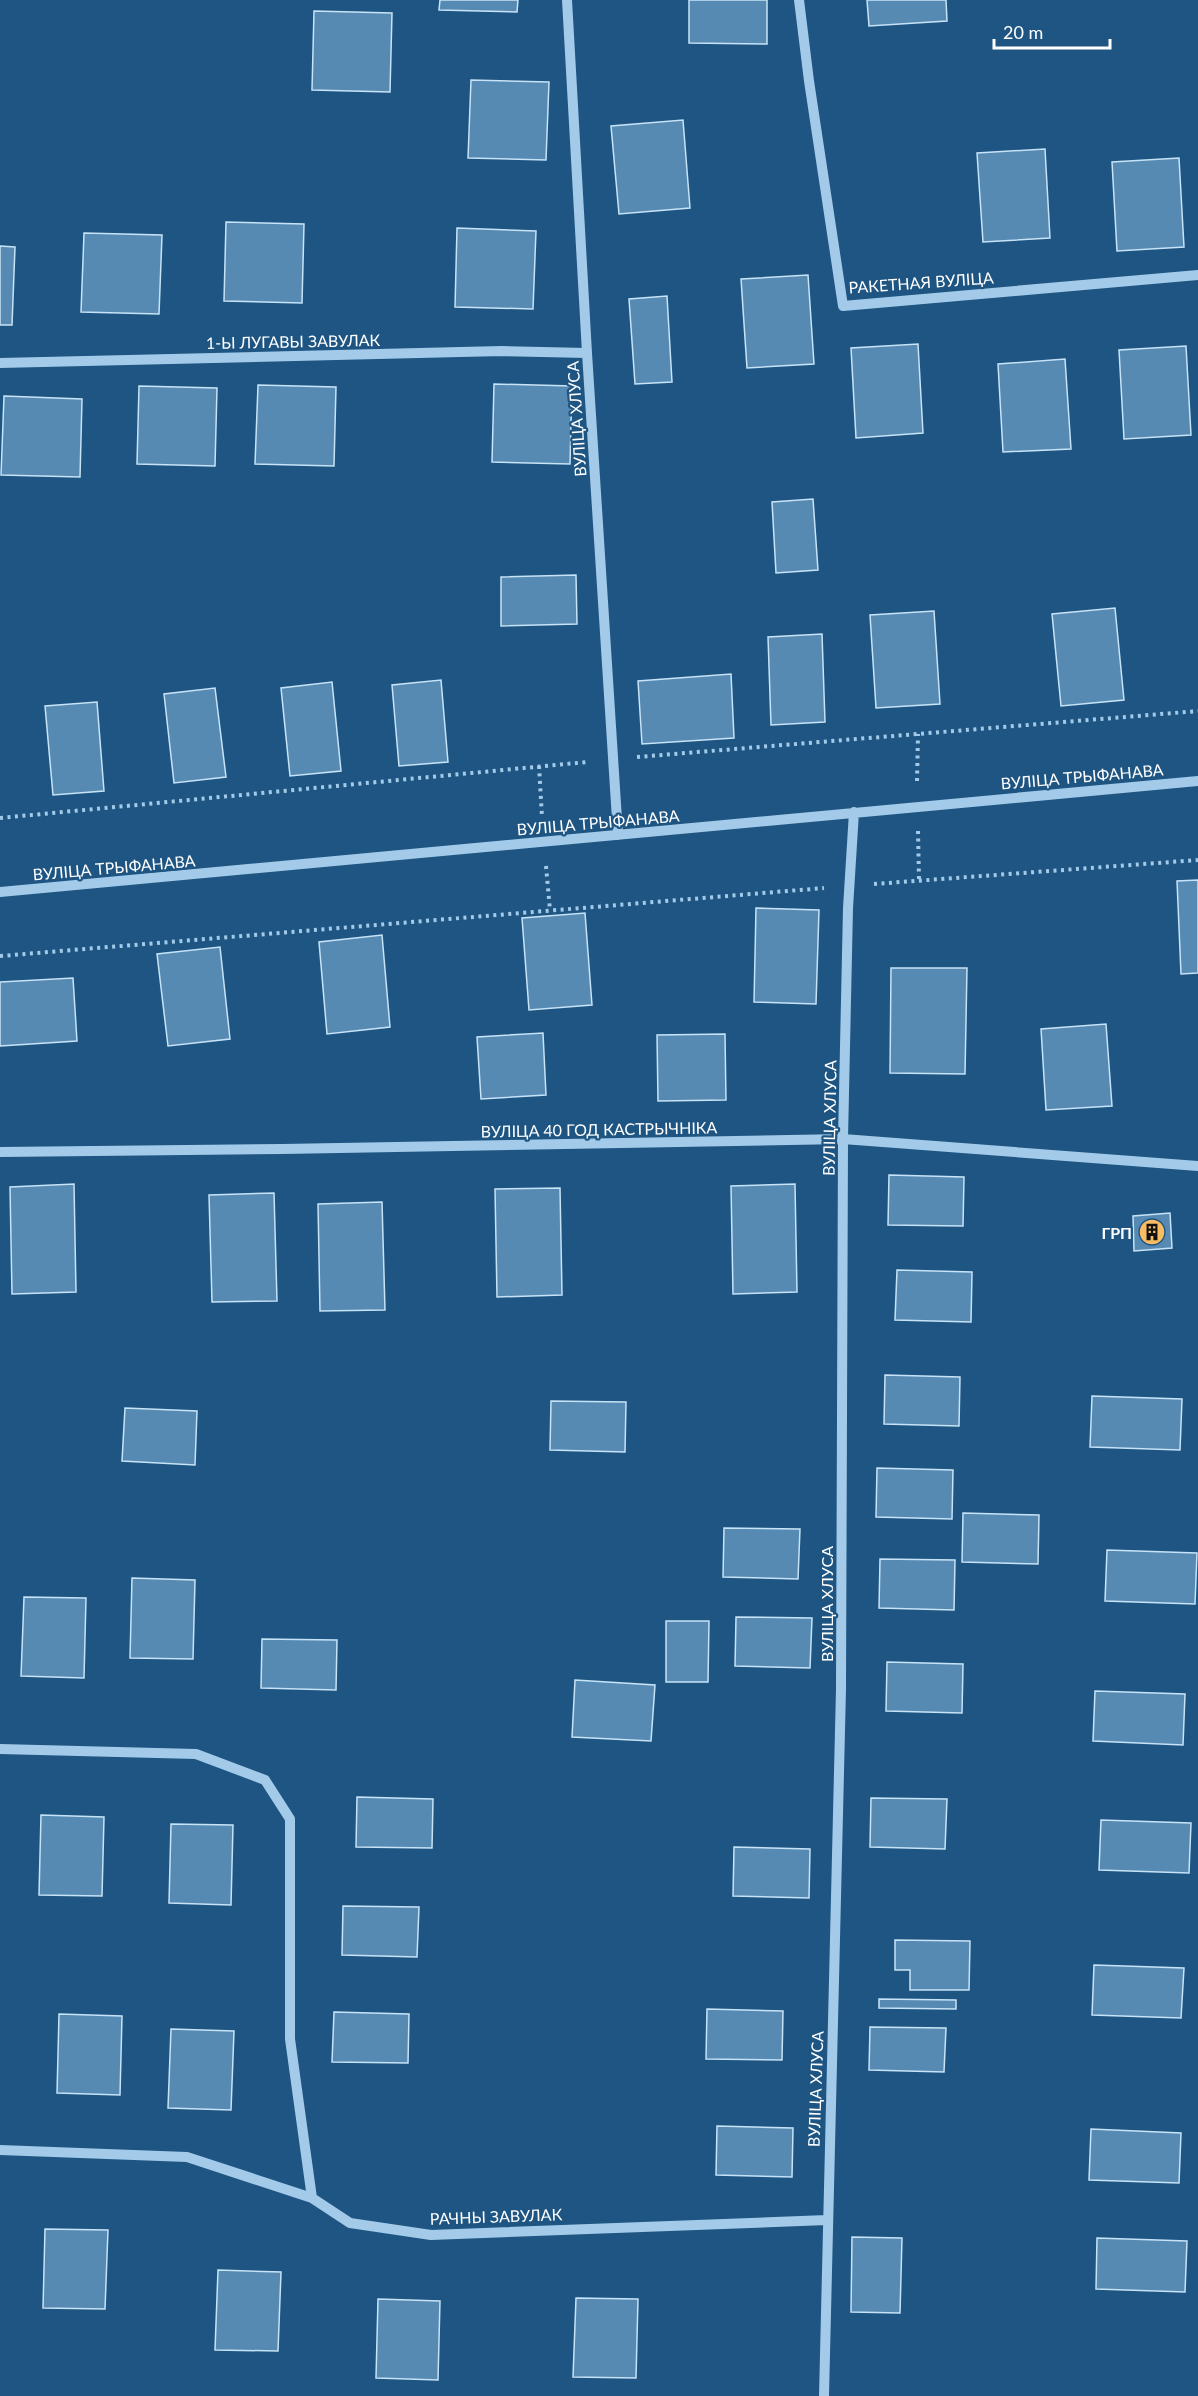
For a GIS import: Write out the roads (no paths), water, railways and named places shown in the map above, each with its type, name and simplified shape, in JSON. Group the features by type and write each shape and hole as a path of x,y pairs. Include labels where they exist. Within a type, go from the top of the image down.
{"street":[{"name":"ВУЛІЦА ХЛУСА","path":"567,0 618,836"},
{"name":"РАКЕТНАЯ ВУЛІЦА","path":"799,0 843,306 1198,274"},
{"name":"1-Ы ЛУГАВЫ ЗАВУЛАК","path":"0,363 502,351 587,353"},
{"name":"ВУЛІЦА ТРЫФАНАВА","path":"0,892 1198,781"},
{"name":"ВУЛІЦА ХЛУСА","path":"824,2396 841,1689 843,1139 854,812"},
{"name":"ВУЛІЦА 40 ГОД КАСТРЫЧНІКА","path":"0,1152 843,1139 1198,1166"},
{"path":"0,1749 196,1754 265,1780 290,1819 290,2039 312,2198"},
{"name":"РАЧНЫ ЗАВУЛАК","path":"0,2150 187,2157 312,2198 350,2223 431,2235 827,2220"}],"place":[{"name":"ГРП","path":"1152,1232"}]}
